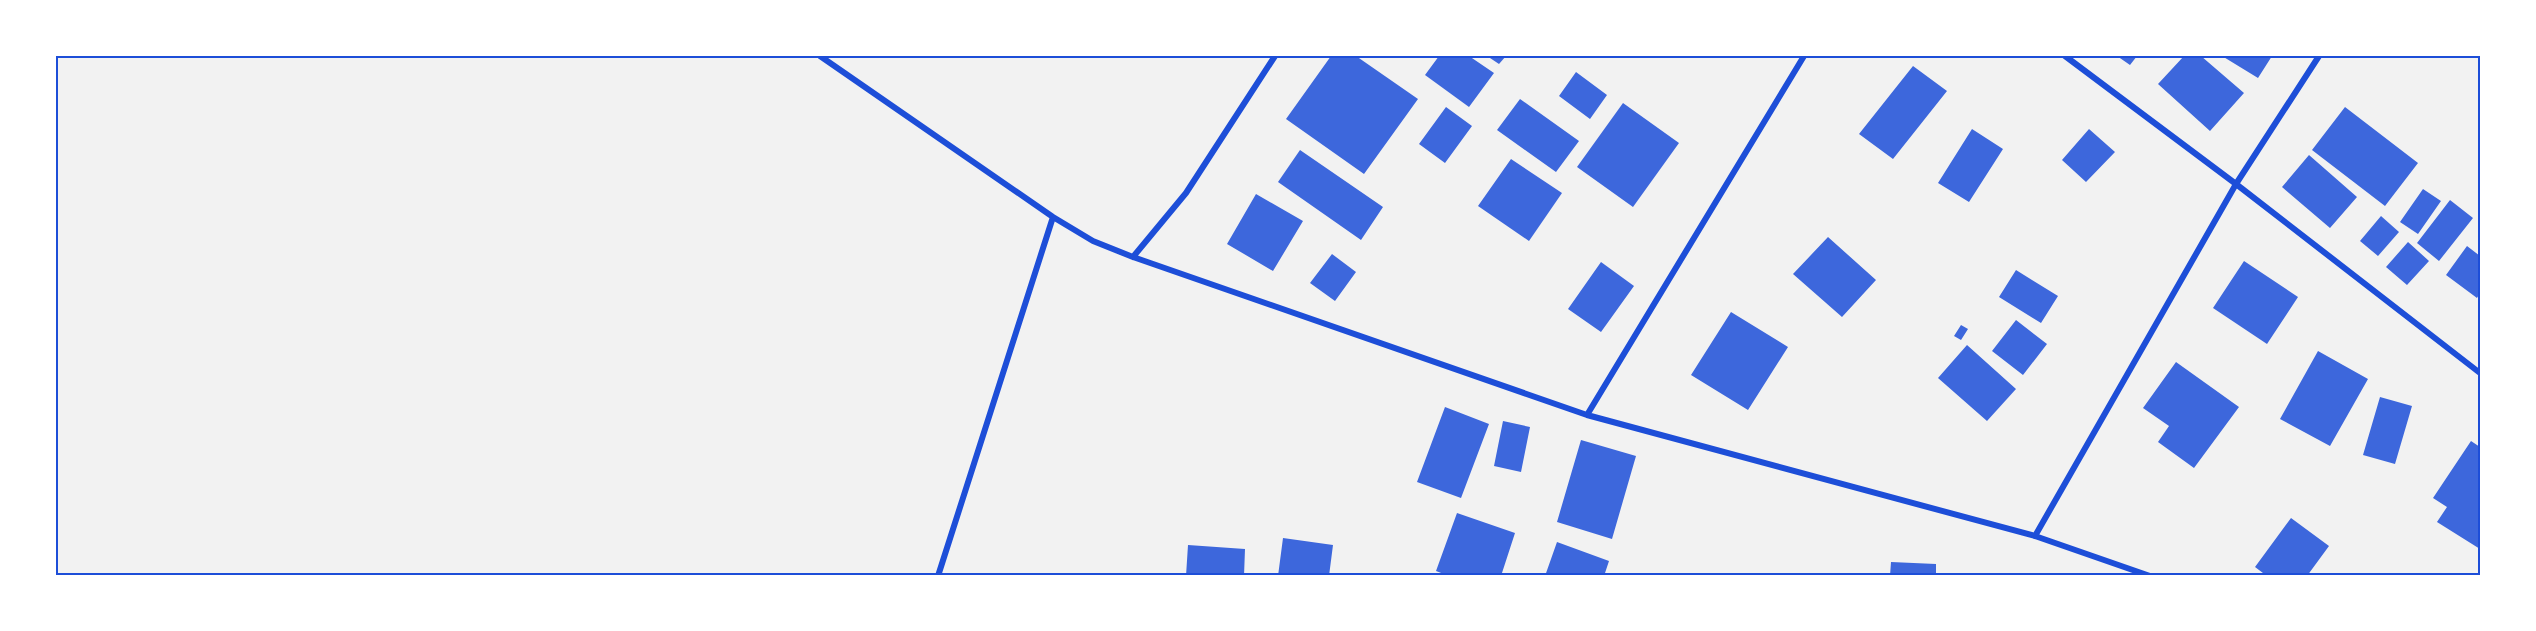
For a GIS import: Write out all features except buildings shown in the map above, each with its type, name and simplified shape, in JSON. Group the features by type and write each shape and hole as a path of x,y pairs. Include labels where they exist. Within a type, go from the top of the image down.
{"street":[{"path":"820,56 1053,217 1093,241 1133,257 1587,415 2035,536 2150,576"},
{"path":"1133,257 1186,193 1275,56"},
{"path":"1587,415 1804,56"},
{"path":"2065,56 2236,184 2481,373"},
{"path":"2035,536 2236,184 2319,56"},
{"path":"938,576 1053,217"}]}
